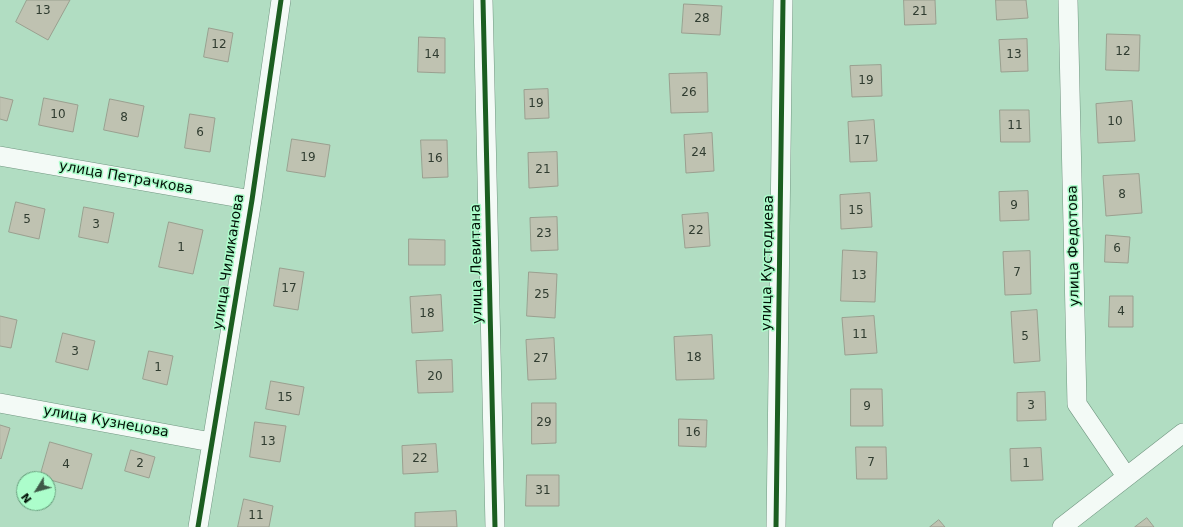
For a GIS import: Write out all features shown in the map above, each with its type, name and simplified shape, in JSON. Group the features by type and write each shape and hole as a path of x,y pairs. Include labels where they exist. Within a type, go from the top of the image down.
{"street":[{"name":"улица Чиликанова","path":"198,527 252,200 281,0"},
{"name":"улица Левитана","path":"483,0 495,527"},
{"name":"улица Кустодиева","path":"776,527 783,0"},
{"name":"улица Федотова","path":"1068,0 1077,404 1126,476"},
{"name":"улица Петрачкова","path":"0,156 252,200"},
{"name":"улица Кузнецова","path":"0,403 211,442"},
{"path":"1062,527 1183,433"}],"building":[{"path":"27,0 70,0 48,40 16,22"},
{"path":"904,0 935,0 936,24 905,25"},
{"path":"996,0 1026,0 1028,18 997,20"},
{"path":"684,4 722,6 720,35 682,33"},
{"path":"209,28 233,33 228,62 204,57"},
{"path":"1107,34 1140,35 1139,71 1106,70"},
{"path":"419,37 445,38 445,73 418,72"},
{"path":"1027,39 1028,71 1001,72 999,40"},
{"path":"881,65 882,96 852,97 850,66"},
{"path":"707,73 708,112 671,113 669,74"},
{"path":"548,89 549,118 525,119 524,90"},
{"path":"0,97 13,100 7,121 0,119"},
{"path":"44,98 78,105 73,132 39,125"},
{"path":"110,99 144,106 138,137 104,130"},
{"path":"1132,101 1135,141 1098,143 1096,104"},
{"path":"1000,110 1029,110 1030,142 1001,142"},
{"path":"190,114 215,118 210,152 185,148"},
{"path":"874,120 877,161 850,162 848,122"},
{"path":"712,133 714,171 686,173 684,135"},
{"path":"292,139 330,145 325,177 287,171"},
{"path":"421,140 447,140 448,177 423,178"},
{"path":"557,152 558,186 529,188 528,153"},
{"path":"1139,174 1142,213 1106,216 1103,176"},
{"path":"1028,191 1029,220 1000,221 999,192"},
{"path":"870,193 872,227 841,229 840,195"},
{"path":"16,202 45,209 39,239 9,232"},
{"path":"84,207 114,213 108,243 79,237"},
{"path":"708,213 710,246 685,248 682,215"},
{"path":"557,217 558,250 531,251 530,218"},
{"path":"169,222 203,230 193,274 159,267"},
{"path":"1106,235 1130,237 1128,263 1105,262"},
{"path":"409,239 445,240 445,265 409,265"},
{"path":"843,250 877,252 875,302 841,301"},
{"path":"1030,251 1031,294 1005,295 1003,252"},
{"path":"280,268 304,272 298,310 274,306"},
{"path":"529,272 557,274 555,318 527,316"},
{"path":"441,295 443,331 412,333 410,297"},
{"path":"1110,296 1133,296 1133,327 1109,327"},
{"path":"1037,310 1040,361 1014,363 1011,312"},
{"path":"0,316 17,320 11,348 0,346"},
{"path":"874,316 877,353 845,355 842,318"},
{"path":"63,333 95,341 88,370 56,362"},
{"path":"712,335 714,379 676,380 674,337"},
{"path":"554,338 556,379 528,380 526,340"},
{"path":"149,351 173,356 167,385 143,379"},
{"path":"452,360 453,392 418,393 416,361"},
{"path":"271,381 304,387 299,415 266,409"},
{"path":"851,389 882,389 883,426 851,426"},
{"path":"1045,392 1046,420 1017,421 1017,393"},
{"path":"532,403 556,403 556,443 532,444"},
{"path":"679,419 707,420 706,447 679,446"},
{"path":"255,422 286,426 280,462 250,457"},
{"path":"0,425 10,428 1,459 0,458"},
{"path":"50,442 92,454 82,489 56,482 56,471 42,471"},
{"path":"436,444 438,472 403,474 402,446"},
{"path":"856,447 886,447 887,479 857,479"},
{"path":"1041,448 1043,480 1011,481 1010,449"},
{"path":"131,450 155,457 149,478 125,471"},
{"path":"527,475 559,475 559,506 526,506"},
{"path":"244,499 273,506 269,527 238,527"},
{"path":"456,511 457,527 415,527 415,513"},
{"path":"1147,518 1154,527 1135,527"},
{"path":"939,520 945,527 930,527"}],"cycle path":[{"path":"198,527 252,200 281,0"},
{"path":"483,0 495,527"},
{"path":"776,527 783,0"}]}
